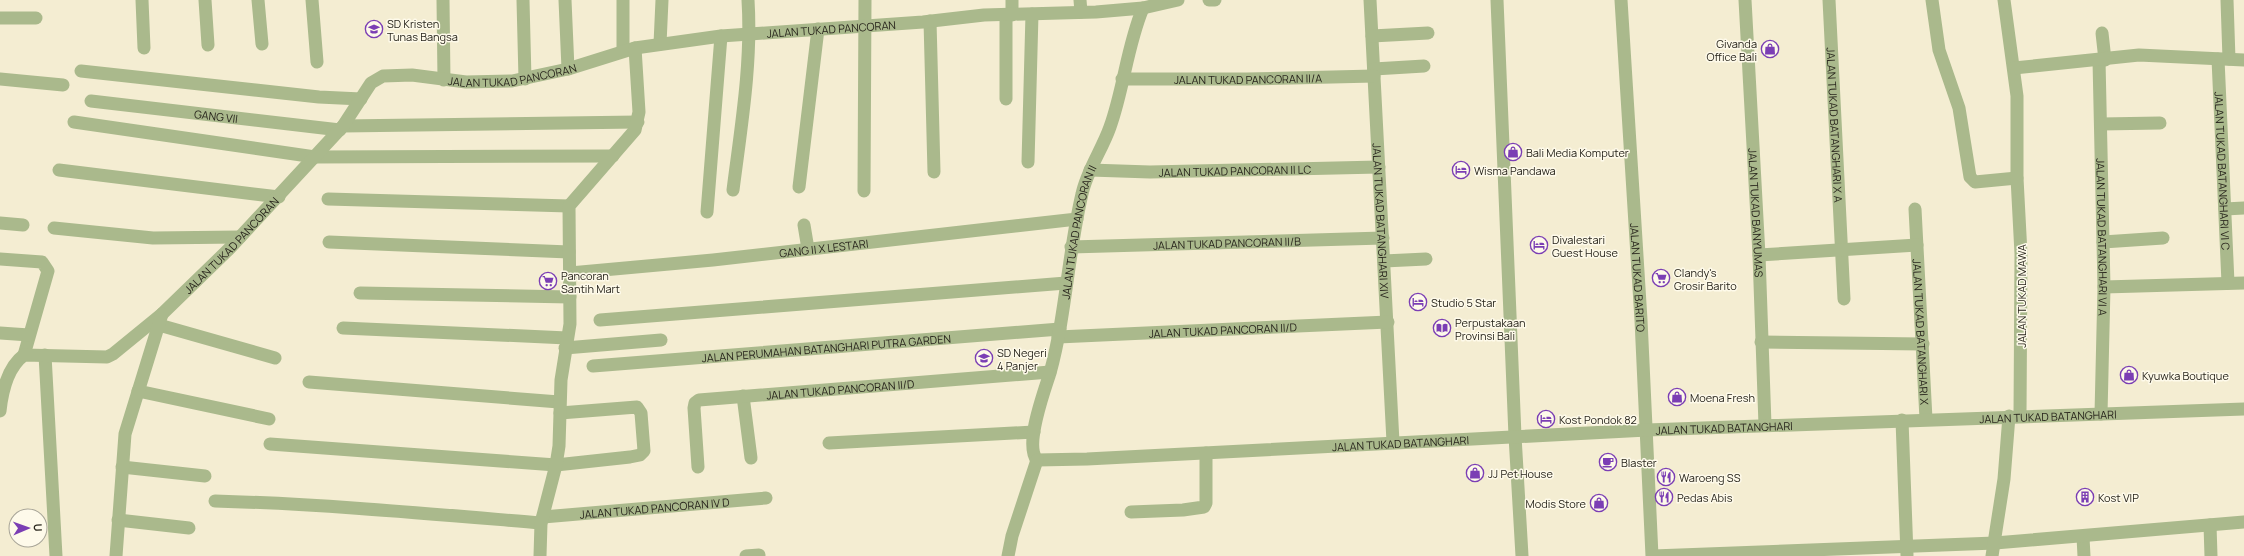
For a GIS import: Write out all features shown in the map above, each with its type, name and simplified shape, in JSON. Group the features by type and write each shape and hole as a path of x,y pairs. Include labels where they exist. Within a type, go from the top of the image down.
{"street":[{"path":"142,0 144,48"},
{"path":"205,0 208,45"},
{"path":"258,0 262,44"},
{"path":"312,0 318,62"},
{"path":"443,0 444,80"},
{"path":"524,0 525,79"},
{"path":"565,0 568,69"},
{"path":"622,51 623,0"},
{"path":"660,44 662,0"},
{"path":"732,190 742,115 750,33 748,0"},
{"path":"864,191 865,0"},
{"path":"1006,99 1009,15 1012,0"},
{"name":"JALAN TUKAD PANCORAN","path":"24,355 107,357 114,354 160,319 279,197 342,128 371,83 376,78 383,76 412,76 466,82 525,79 568,69 635,48 721,36 866,27 1032,14 1080,6 1143,8 1178,0"},
{"path":"1209,0 1215,0"},
{"name":"JALAN TUKAD BATANGHARI XIV","path":"1370,0 1394,442"},
{"path":"1497,0 1515,436 1522,556"},
{"name":"JALAN TUKAD BARITO","path":"1621,0 1647,430 1653,556"},
{"name":"JALAN TUKAD BANYUMAS","path":"1745,0 1759,255 1765,425"},
{"name":"JALAN TUKAD BATANGHARI X A","path":"1829,0 1844,299"},
{"path":"1932,0 1939,50 1959,108 1970,177 1975,182 2017,178"},
{"name":"JALAN TUKAD MAWA","path":"1992,556 2015,416 2021,254 2017,178 2017,96 2004,0"},
{"name":"JALAN TUKAD BATANGHARI VI C","path":"2227,0 2224,59 2225,208 2228,283"},
{"name":"JALAN TUKAD PANCORAN II","path":"1037,460 1032,453 1034,432 1059,333 1071,246 1082,194 1090,170 1110,128 1143,8"},
{"path":"1028,162 1032,14"},
{"path":"0,18 36,18"},
{"path":"930,21 934,172"},
{"path":"799,187 818,29"},
{"path":"1372,36 1428,33"},
{"name":"JALAN TUKAD BATANGHARI VI A","path":"2101,414 2104,287 2101,124 2102,33"},
{"path":"707,212 721,36"},
{"path":"540,556 542,520 556,465 570,297 570,206 631,135 638,122 635,48"},
{"path":"2014,68 2157,54 2244,60"},
{"name":"JALAN TUKAD PANCORAN II/A","path":"1122,80 1374,73 1424,66"},
{"path":"81,71 319,97 361,99"},
{"path":"0,79 63,85"},
{"name":"GANG VII","path":"92,101 342,128 638,122"},
{"path":"74,122 315,157 613,156"},
{"path":"2101,124 2160,123"},
{"name":"JALAN TUKAD PANCORAN II LC","path":"1090,170 1150,172 1380,167"},
{"path":"60,170 279,197"},
{"path":"328,200 570,206"},
{"name":"JALAN TUKAD BATANGHARI X","path":"1915,208 1926,419"},
{"path":"2225,208 2244,208"},
{"name":"GANG II X LESTARI","path":"570,273 808,249 1077,219"},
{"path":"0,224 23,225"},
{"path":"804,225 808,249"},
{"path":"54,228 146,238 240,237"},
{"name":"JALAN TUKAD PANCORAN II/B","path":"1071,246 1382,238"},
{"path":"2103,242 2163,238"},
{"path":"329,242 569,252"},
{"name":"JALAN TUKAD BATANGHARI X","path":"1841,250 1918,245"},
{"path":"1759,255 1841,250"},
{"path":"0,259 42,262 48,271 24,355 13,367 1,400 0,411"},
{"path":"1384,261 1426,259"},
{"path":"600,320 1066,283"},
{"path":"2104,287 2244,283"},
{"path":"360,293 570,297"},
{"path":"116,556 125,434 160,319 276,358"},
{"name":"JALAN TUKAD PANCORAN II/D","path":"1059,333 1388,322"},
{"path":"343,328 566,343 660,340"},
{"path":"0,333 29,336"},
{"name":"JALAN PERUMAHAN BATANGHARI PUTRA GARDEN","path":"593,366 1059,333"},
{"path":"1761,342 1923,344"},
{"path":"45,355 56,556"},
{"name":"JALAN TUKAD PANCORAN II/D","path":"698,467 695,403 700,400 1050,372"},
{"path":"270,444 556,465 630,457 640,455 644,452 639,408 560,408 309,382"},
{"path":"138,391 269,419"},
{"path":"743,396 750,458"},
{"name":"JALAN TUKAD BATANGHARI","path":"1037,460 1765,425 2244,409"},
{"path":"1902,420 1907,552"},
{"path":"829,443 1034,432"},
{"path":"1131,512 1183,510 1204,507 1206,503 1206,453"},
{"path":"1008,556 1012,536 1037,460"},
{"path":"122,468 205,476"},
{"name":"JALAN TUKAD PANCORAN IV D","path":"215,501 363,508 542,520 766,498"},
{"path":"118,520 189,528"},
{"path":"1653,556 1907,552 2244,522"},
{"path":"2210,525 2211,556"},
{"path":"2083,537 2084,556"}],"place":[{"name":"SD Kristen Tunas Bangsa","path":"374,29"},
{"name":"Givanda Office Bali","path":"1770,49"},
{"name":"Bali Media Komputer","path":"1513,152"},
{"name":"Wisma Pandawa","path":"1461,170"},
{"name":"Divalestari Guest House","path":"1539,245"},
{"name":"Clandy's Grosir Barito","path":"1661,278"},
{"name":"Pancoran Santih Mart","path":"548,281"},
{"name":"Studio 5 Star","path":"1418,302"},
{"name":"Perpustakaan Provinsi Bali","path":"1442,328"},
{"name":"SD Negeri 4 Panjer","path":"984,358"},
{"name":"Kyuwka Boutique","path":"2129,375"},
{"name":"Moena Fresh","path":"1677,397"},
{"name":"Kost Pondok 82","path":"1546,419"},
{"name":"Blaster","path":"1608,462"},
{"name":"JJ Pet House","path":"1475,473"},
{"name":"Waroeng SS","path":"1666,477"},
{"name":"Pedas Abis","path":"1664,497"},
{"name":"Kost VIP","path":"2085,497"},
{"name":"Modis Store","path":"1599,503"}]}
